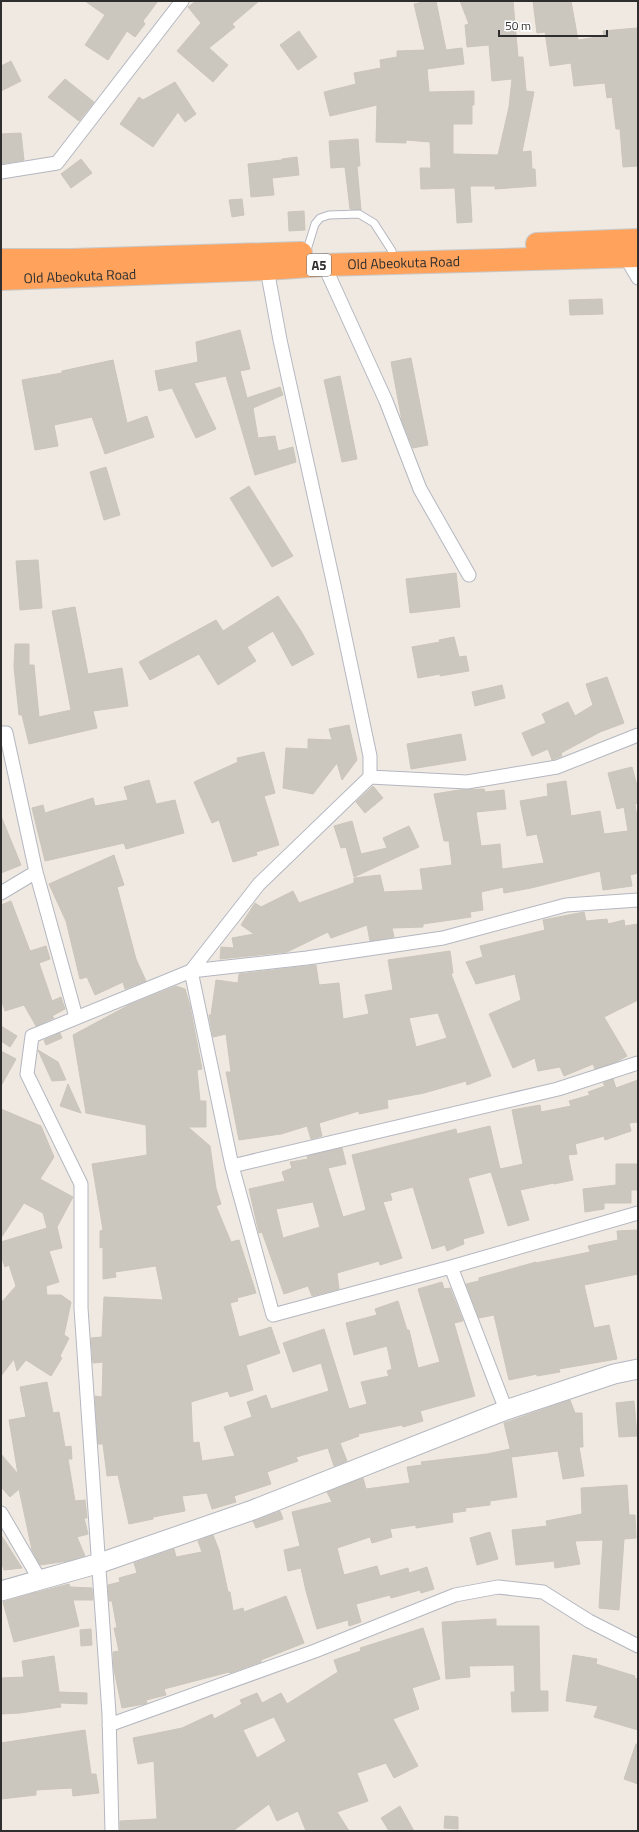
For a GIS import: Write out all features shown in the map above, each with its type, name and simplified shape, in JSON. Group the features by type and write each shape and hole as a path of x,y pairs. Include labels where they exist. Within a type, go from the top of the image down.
{"highway":[{"name":"Old Abeokuta Road","path":"1,260 70,260 160,256 392,251 634,251"},
{"name":"Old Abeokuta Road","path":"1,279 267,269 324,265 634,251"}],"street":[{"path":"1,172 57,163 182,1"},
{"path":"634,251 638,278"},
{"path":"324,265 386,401 420,489 469,575"},
{"path":"267,269 280,340 368,749 370,777"},
{"path":"1,733 6,733 36,872 76,1017"},
{"path":"638,735 557,767 467,782 370,777 259,884 191,971 232,1166 273,1315 451,1267 638,1213"},
{"path":"1,893 36,872"},
{"path":"112,1831 110,1725 100,1563 81,1308 81,1184 27,1074 32,1036 191,971 307,958 443,938 566,905 638,900"},
{"path":"232,1166 558,1089 638,1063"},
{"path":"451,1267 506,1410"},
{"path":"1,1591 100,1563 250,1511 506,1410 614,1374 638,1370"},
{"path":"1,1512 40,1580"},
{"path":"110,1725 315,1651 455,1595 498,1586 543,1592 589,1620 638,1646"}],"lane":[{"path":"306,253 315,224 320,218 329,215 359,214 374,223 392,251"}],"building":[{"path":"85,1 158,1 143,21 145,24 135,37 127,31 108,60 85,45 105,15"},
{"path":"196,1 259,1 232,24 235,27 209,48 228,65 213,82 177,51 201,23 188,7"},
{"path":"427,1 436,1 446,50 462,48 464,64 427,69 429,92 474,91 472,124 453,124 453,154 498,155 509,107 512,79 492,81 489,45 467,47 465,25 469,24 460,1 513,1 518,57 523,57 526,91 534,92 522,152 531,151 532,169 535,169 536,186 495,189 495,186 470,186 472,222 457,223 455,188 421,189 420,168 431,168 430,142 406,140 406,143 376,142 377,105 330,116 324,92 356,84 354,73 381,68 380,60 397,57 397,51 425,50 414,4"},
{"path":"533,1 571,1 578,40 604,36 603,31 637,28 638,166 623,167 620,129 616,129 612,97 607,98 605,83 574,86 571,63 550,66 545,32 537,33"},
{"path":"299,31 317,57 298,70 280,45"},
{"path":"11,61 21,81 1,91 1,66"},
{"path":"65,79 94,102 79,121 48,97"},
{"path":"175,82 196,114 185,122 178,112 153,147 120,124 139,97 143,100"},
{"path":"21,133 24,160 1,164 1,134"},
{"path":"358,139 360,166 357,166 361,210 350,209 345,167 331,168 329,141"},
{"path":"297,157 299,175 272,178 274,195 251,197 248,164"},
{"path":"81,159 92,173 71,188 61,174"},
{"path":"242,199 244,215 232,217 229,200"},
{"path":"304,211 305,230 289,231 288,212"},
{"path":"602,299 603,314 570,315 569,300"},
{"path":"240,330 250,369 240,371 247,398 280,387 283,395 253,408 258,438 275,436 278,451 293,447 296,462 255,475 226,376 194,383 216,429 196,438 172,388 159,391 155,371 198,362 196,342"},
{"path":"411,358 428,445 413,448 402,421 391,362"},
{"path":"113,360 127,423 147,416 154,437 105,454 92,417 54,425 58,446 35,450 22,380 62,373 62,371"},
{"path":"340,376 357,459 342,462 324,380"},
{"path":"106,467 120,515 104,520 90,472"},
{"path":"249,486 293,556 272,567 230,498"},
{"path":"38,560 42,608 20,610 16,561"},
{"path":"456,573 460,607 410,613 406,579"},
{"path":"278,596 314,654 292,666 273,631 247,647 256,661 218,685 199,654 150,680 139,662 216,620 223,631"},
{"path":"75,607 88,674 122,668 128,706 93,711 97,728 29,744 22,715 19,715 14,667 15,644 29,644 29,665 34,665 39,717 71,710 52,611"},
{"path":"454,637 459,657 466,656 469,671 418,678 412,647 440,642 439,640"},
{"path":"607,677 624,723 600,732 561,753 562,756 555,759 552,760 548,749 532,756 522,733 546,723 542,714 568,702 575,716 593,705 586,684"},
{"path":"502,685 505,698 475,706 472,692"},
{"path":"349,725 357,760 342,780 337,763 313,794 283,788 286,748 308,749 308,739 332,740 329,729"},
{"path":"461,734 466,760 411,769 407,744"},
{"path":"264,752 275,793 264,796 279,845 256,852 257,855 233,862 219,820 212,823 194,782 238,762 237,758"},
{"path":"632,767 638,789 638,803 635,804 638,824 638,873 630,875 632,886 603,890 600,871 504,893 503,887 481,892 483,910 470,912 471,917 423,924 423,927 392,928 394,937 370,941 367,925 331,938 328,932 287,952 220,959 221,947 234,948 232,938 254,934 241,925 255,903 261,907 293,891 299,903 354,883 354,878 380,875 384,892 423,890 420,869 452,865 449,841 444,841 434,794 459,790 484,789 485,792 504,790 506,809 476,812 481,846 500,844 502,869 544,863 537,834 527,836 520,801 548,796 547,784 566,781 571,816 600,811 604,834 628,831 624,807 617,809 608,773"},
{"path":"149,780 156,804 175,800 184,833 126,849 124,843 45,861 32,808 43,805 45,813 93,798 95,806 128,800 124,787"},
{"path":"373,786 383,798 365,813 356,802"},
{"path":"1,816 21,865 1,873"},
{"path":"352,821 361,854 387,848 383,838 409,826 419,847 354,877 346,847 341,848 334,826"},
{"path":"114,855 124,885 117,887 136,959 146,981 125,989 123,982 95,995 87,977 80,979 66,921 49,884"},
{"path":"11,901 30,951 46,946 50,959 39,963 52,1001 61,997 65,1009 52,1016 54,1018 36,1026 24,1005 5,1011 1,999 1,905"},
{"path":"584,912 586,921 607,919 608,924 624,920 625,926 638,924 638,1000 604,1017 627,1056 616,1062 595,1069 593,1064 564,1076 560,1067 538,1071 535,1058 513,1068 489,1014 521,1000 515,974 476,984 466,962 483,957 480,946 545,930 543,920"},
{"path":"450,951 453,973 451,974 491,1076 467,1085 466,1081 424,1093 387,1100 388,1108 359,1114 359,1111 319,1123 322,1136 311,1139 307,1126 281,1134 239,1140 226,1072 231,1072 226,1034 213,1037 209,1015 211,1015 216,980 238,983 239,974 316,965 319,985 339,983 343,1019 369,1014 365,995 393,990 388,960","holes":["438,1013 447,1038 416,1047 409,1018"]},
{"path":"176,986 185,989 190,1006 202,1069 197,1070 200,1101 206,1101 206,1127 188,1127 210,1146 216,1188 221,1204 216,1206 231,1242 239,1240 256,1293 237,1298 238,1301 230,1303 239,1337 271,1327 280,1353 246,1365 253,1390 230,1397 228,1391 191,1402 193,1443 199,1442 202,1461 235,1456 224,1427 252,1417 247,1402 266,1395 271,1409 329,1391 321,1363 293,1372 283,1343 324,1329 349,1409 367,1404 361,1382 389,1376 387,1371 392,1369 387,1346 354,1355 346,1323 377,1315 375,1309 398,1301 407,1330 409,1330 418,1368 440,1362 418,1289 442,1282 444,1289 450,1288 463,1321 454,1323 475,1396 420,1411 423,1421 403,1427 402,1425 358,1434 359,1436 340,1443 347,1461 334,1466 328,1448 296,1457 298,1461 267,1472 271,1484 234,1496 236,1502 212,1509 207,1493 182,1496 185,1511 153,1517 153,1519 129,1524 118,1475 107,1476 103,1444 98,1444 95,1396 102,1397 103,1362 93,1363 91,1338 102,1337 104,1297 163,1300 156,1266 115,1272 116,1277 103,1279 103,1247 100,1248 100,1231 103,1230 92,1164 147,1155 146,1125 86,1113 73,1035 129,1005"},
{"path":"1,1026 17,1036 10,1047 1,1041"},
{"path":"60,1033 62,1038 46,1045 44,1040"},
{"path":"38,1050 58,1062 66,1080 52,1081"},
{"path":"1,1051 16,1059 1,1086"},
{"path":"613,1079 616,1088 638,1080 638,1122 629,1123 631,1131 605,1140 604,1136 575,1144 577,1154 568,1155 573,1180 520,1190 529,1220 508,1226 491,1172 468,1178 484,1233 463,1239 464,1244 447,1251 445,1245 432,1249 413,1187 390,1193 392,1200 383,1202 402,1258 380,1265 379,1261 337,1273 339,1289 312,1296 308,1286 284,1294 262,1232 259,1233 249,1189 285,1181 282,1172 292,1168 290,1162 308,1159 307,1156 342,1148 346,1164 328,1168 343,1217 366,1210 352,1155 456,1129 457,1134 490,1126 500,1169 523,1164 512,1110 540,1105 541,1112 571,1106 569,1101 590,1095 588,1092 605,1086 603,1083","holes":["313,1202 320,1227 283,1238 276,1209"]},
{"path":"68,1084 81,1113 60,1106"},
{"path":"1,1109 41,1126 54,1157 40,1179 73,1197 57,1227 62,1248 49,1251 59,1282 46,1286 47,1295 61,1295 71,1302 64,1335 69,1338 60,1356 62,1358 51,1376 26,1360 17,1371 14,1359 1,1376 1,1303 16,1286 9,1265 5,1267 1,1256 1,1242 47,1228 43,1213 24,1203 1,1238"},
{"path":"616,1164 638,1164 638,1190 631,1190 631,1203 604,1203 604,1209 585,1212 583,1189 616,1185"},
{"path":"637,1230 638,1274 584,1285 594,1328 609,1325 617,1359 559,1369 560,1372 537,1376 537,1374 509,1380 494,1315 479,1318 466,1284 479,1281 479,1278 536,1262 590,1252 588,1246 618,1240 617,1231"},
{"path":"47,1382 53,1413 59,1412 65,1447 71,1446 72,1459 68,1459 75,1501 85,1500 87,1518 84,1518 88,1534 77,1537 85,1556 68,1561 40,1565 32,1550 19,1489 10,1497 1,1487 1,1454 18,1474 9,1420 26,1417 20,1387"},
{"path":"570,1400 575,1413 582,1413 583,1447 579,1447 584,1476 563,1479 558,1451 512,1457 504,1423"},
{"path":"634,1401 637,1436 619,1437 616,1403"},
{"path":"510,1449 517,1497 490,1501 490,1505 465,1508 466,1511 452,1513 453,1522 416,1528 416,1525 390,1529 392,1537 372,1543 370,1537 337,1548 344,1575 377,1566 380,1576 408,1568 409,1573 427,1567 434,1589 421,1593 420,1590 391,1598 390,1595 356,1604 361,1622 349,1626 348,1620 317,1629 301,1568 288,1571 284,1550 300,1546 292,1512 332,1502 327,1492 363,1478 366,1489 410,1483 407,1467 422,1465 421,1462 487,1454"},
{"path":"627,1485 629,1515 635,1515 636,1538 624,1539 619,1610 599,1608 603,1540 575,1541 580,1564 555,1568 554,1561 516,1565 512,1530 547,1526 546,1521 582,1514 581,1488"},
{"path":"280,1511 283,1519 256,1528 253,1521"},
{"path":"490,1532 498,1559 477,1565 470,1538"},
{"path":"1,1535 22,1568 4,1570 1,1561"},
{"path":"213,1535 219,1550 228,1592 230,1592 233,1611 243,1608 244,1612 286,1596 304,1643 261,1660 261,1662 230,1673 229,1672 164,1689 166,1695 146,1700 147,1703 144,1704 122,1708 114,1670 113,1652 119,1651 114,1628 117,1628 112,1601 109,1601 108,1585 120,1582 119,1578 137,1573 134,1563 174,1549 176,1557 202,1552 198,1541"},
{"path":"69,1584 70,1587 92,1588 93,1600 73,1600 79,1626 14,1642 3,1602 37,1592 39,1594 38,1592"},
{"path":"496,1619 496,1626 539,1626 540,1691 548,1691 548,1711 512,1712 511,1692 515,1692 514,1665 469,1666 470,1677 446,1679 442,1622"},
{"path":"423,1628 440,1679 412,1688 419,1709 393,1719 418,1766 394,1778 386,1763 357,1773 368,1801 337,1812 349,1831 306,1831 298,1811 277,1821 269,1804 233,1831 120,1831 120,1821 157,1819 154,1761 138,1764 133,1738 182,1728 212,1714 214,1719 242,1704 240,1700 257,1693 262,1703 281,1693 287,1704 338,1672 334,1660 361,1651 360,1648","holes":["274,1717 286,1741 257,1758 243,1730"]},
{"path":"91,1629 92,1645 81,1646 80,1630"},
{"path":"573,1655 597,1659 596,1664 635,1676 634,1678 638,1679 638,1730 594,1717 598,1706 566,1701"},
{"path":"54,1656 59,1692 87,1693 87,1704 60,1703 61,1707 20,1713 1,1714 1,1678 24,1677 22,1661"},
{"path":"85,1730 91,1774 96,1774 99,1793 73,1796 72,1788 36,1790 36,1795 1,1799 1,1743"},
{"path":"636,1744 638,1744 638,1784 624,1779"},
{"path":"400,1806 414,1831 389,1831 381,1818"},
{"path":"445,1816 458,1817 458,1829 444,1828"}]}
